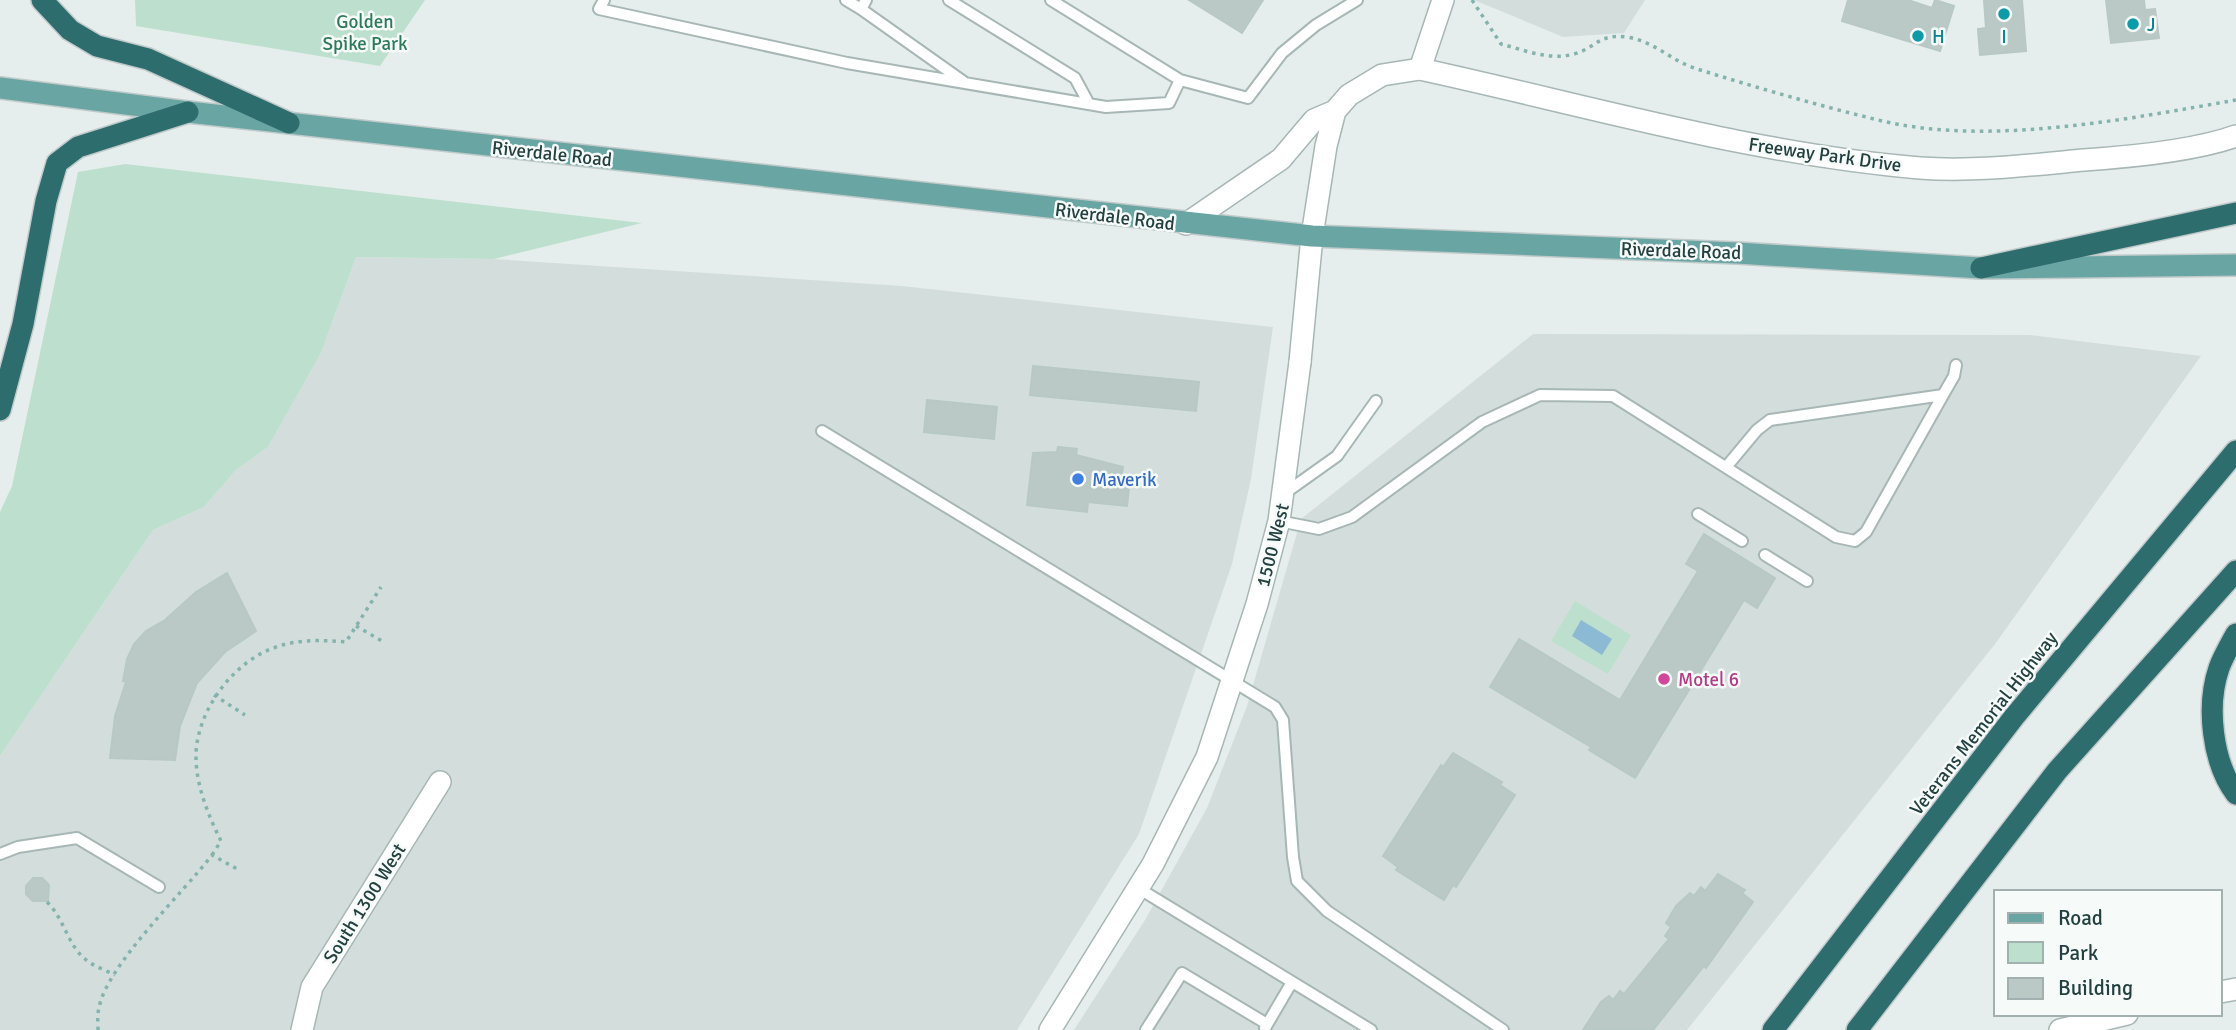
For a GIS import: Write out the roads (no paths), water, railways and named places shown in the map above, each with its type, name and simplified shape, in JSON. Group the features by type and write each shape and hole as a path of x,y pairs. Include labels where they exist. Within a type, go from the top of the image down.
{"highway":[{"path":"43,0 70,30 97,46 148,59 289,123"},
{"path":"0,410 21,334 51,177 57,163 78,147 187,112"},
{"path":"1981,268 2236,213"},
{"name":"Veterans Memorial Highway","path":"1773,1030 2014,717 2236,451"},
{"path":"1857,1030 2057,771 2236,571"},
{"path":"2236,634 2218,670 2214,700 2214,741 2225,779 2236,794"}],"main road":[{"name":"Riverdale Road","path":"0,88 187,112 1312,236 1737,253 1981,268 2236,265"}],"street":[{"path":"1186,224 1281,159 1314,120 1335,111 1349,95 1382,75 1420,69 1443,0"},
{"name":"Freeway Park Drive","path":"1420,69 1698,133 1809,155 1923,168 2032,165 2122,157 2236,136"},
{"name":"1500 West","path":"1050,1030 1138,888 1207,757 1233,682 1285,493 1312,236 1326,146 1335,111"},
{"name":"South 1300 West","path":"302,1030 312,987 440,782"},
{"path":"2060,1030 2119,1016"}],"lane":[{"path":"604,0 599,9 847,63 1106,107 1169,103 1181,79"},
{"path":"846,0 863,5 966,83"},
{"path":"949,0 1075,78 1089,104"},
{"path":"1051,0 1181,79 1248,98 1282,53 1316,25 1357,0"},
{"path":"1279,521 1319,529 1352,517 1482,422 1540,396 1613,396 1836,537 1856,541 1866,531 1954,376 1956,365"},
{"path":"1727,466 1757,430 1770,420 1943,395"},
{"path":"1285,493 1337,456 1376,401"},
{"path":"822,430 1233,682 1265,698 1283,720 1297,880 1327,911 1503,1030"},
{"path":"1698,514 1742,541"},
{"path":"1765,555 1807,581"},
{"path":"0,854 18,847 77,838 159,887"},
{"path":"1138,888 1371,1030"},
{"path":"1146,1030 1182,973 1265,1027 1292,982"}],"water":[{"path":"1581,620 1612,639 1602,655 1572,636"}],"place":[{"name":"I","path":"2004,14"},
{"name":"J","path":"2133,24"},
{"name":"H","path":"1918,36"},
{"name":"Maverik","path":"1078,479"},
{"name":"Motel 6","path":"1664,679"}],"park label":[{"name":"Golden Spike Park","path":"365,32"}]}
